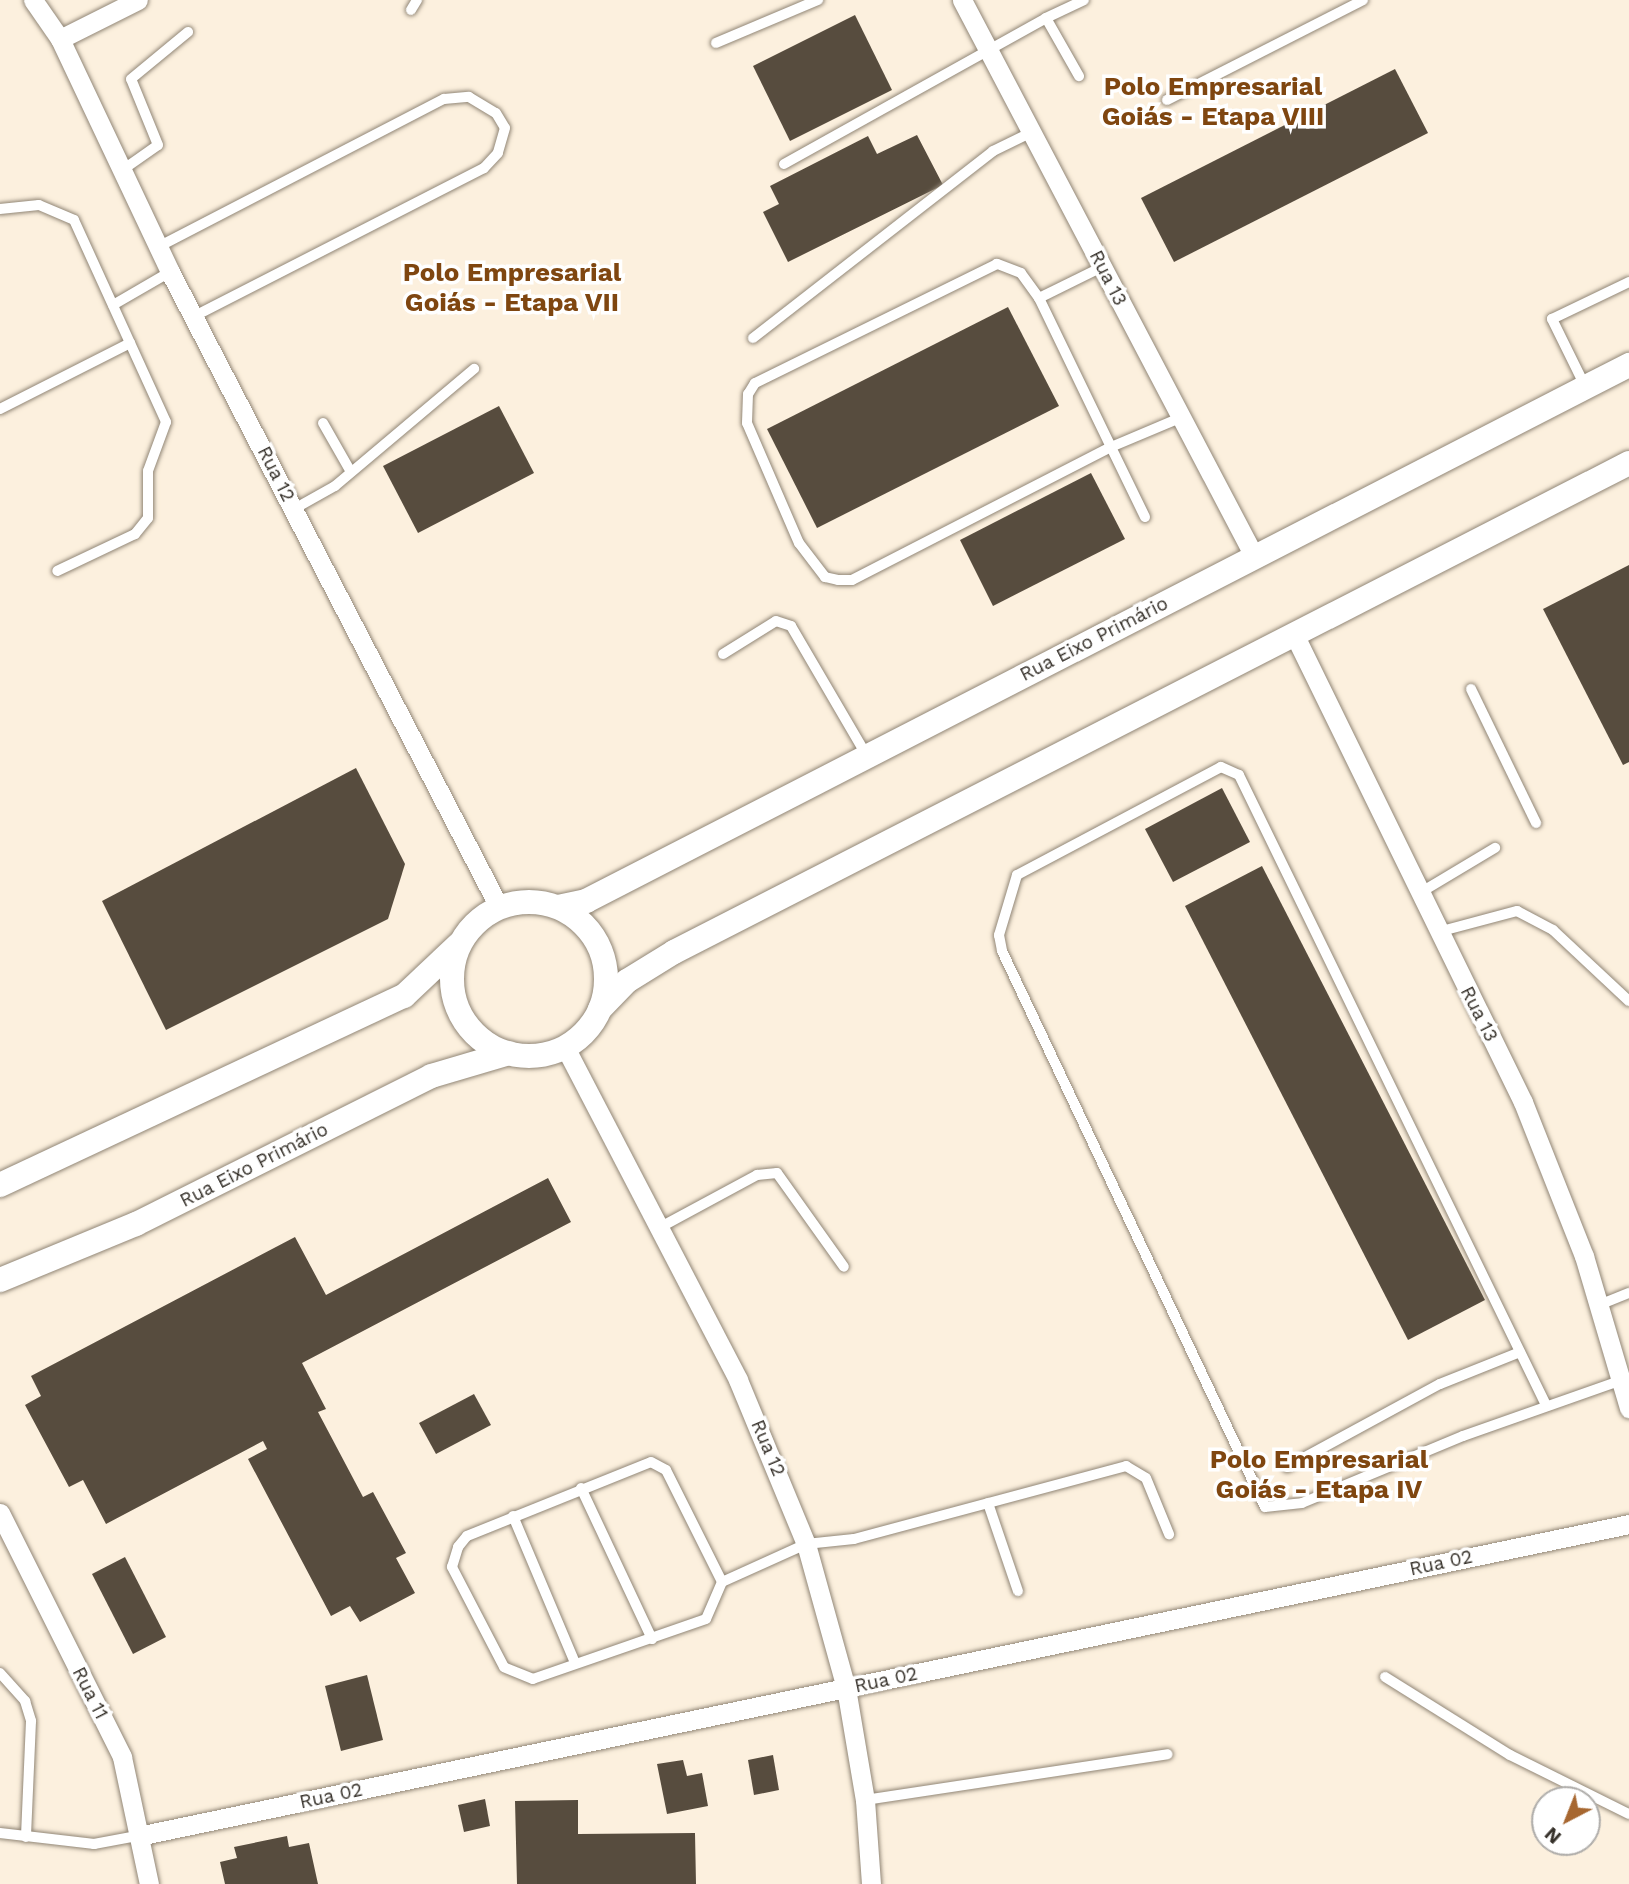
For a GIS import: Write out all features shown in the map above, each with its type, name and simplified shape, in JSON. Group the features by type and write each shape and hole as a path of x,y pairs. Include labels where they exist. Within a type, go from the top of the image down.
{"street":[{"name":"Rua 12","path":"33,0 60,39 170,272 499,906"},
{"path":"60,39 138,0"},
{"name":"Rua 13","path":"962,0 1254,556"},
{"name":"Rua Eixo Primário","path":"558,907 586,901 1629,365"},
{"path":"458,945 452,978 458,1011 471,1030 509,1053 565,1047 627,981 674,952 1629,463"},
{"name":"Rua 13","path":"1294,634 1418,894 1523,1102 1599,1305 1629,1408"},
{"path":"0,1185 404,996 458,945 475,922 499,906 528,901 558,907 579,920 604,961 600,1009"},
{"name":"Rua 12","path":"565,1047 656,1229 738,1380 806,1544 846,1688 865,1800 871,1884"},
{"name":"Rua Eixo Primário","path":"0,1280 136,1224 431,1076 509,1053"},
{"name":"Rua 11","path":"0,1513 122,1757 143,1835 149,1884"},
{"name":"Rua 02","path":"143,1835 1629,1524"}],"lane":[{"path":"411,10 417,0"},
{"path":"716,43 818,0"},
{"path":"784,164 987,50 1084,0"},
{"path":"1167,100 1363,0"},
{"path":"1046,18 1079,76"},
{"path":"121,172 158,145 131,79 188,32"},
{"path":"158,247 444,99 470,97 496,113 505,128 498,153 484,169 195,316"},
{"path":"753,338 993,151 1032,132"},
{"path":"0,209 39,205 74,220 166,422 148,471 148,519 135,534 57,571"},
{"path":"1145,517 1111,447 1039,298 1021,273 998,264 755,383 747,424 799,543 825,577 852,580 1111,447 1180,418"},
{"path":"1039,298 1101,267"},
{"path":"113,305 170,272"},
{"path":"1586,387 1552,319 1629,282"},
{"path":"0,409 130,343"},
{"path":"294,509 351,472 474,369"},
{"path":"323,423 351,472"},
{"path":"723,654 776,621 792,626 867,756"},
{"path":"1471,689 1536,823"},
{"path":"1546,1405 1239,775 1221,768 1017,875 999,935 1002,951 1258,1501 1271,1510 1302,1503 1546,1405 1623,1380"},
{"path":"1418,894 1495,848"},
{"path":"1438,932 1517,911 1553,930 1629,1001"},
{"path":"656,1229 757,1175 777,1173 844,1267"},
{"path":"1599,1305 1629,1293"},
{"path":"1287,1467 1440,1384 1520,1352"},
{"path":"722,1582 667,1470 651,1462 638,1464 467,1536 452,1567 504,1667 533,1679 706,1619 722,1582 806,1544 854,1539 1126,1466 1146,1478 1169,1534"},
{"path":"581,1488 652,1639"},
{"path":"988,1503 1018,1591"},
{"path":"513,1516 575,1663"},
{"path":"0,1674 25,1701 31,1721 26,1837"},
{"path":"1385,1677 1510,1755 1629,1814"},
{"path":"865,1800 1168,1754"},
{"path":"0,1833 94,1844 143,1835"}],"building":[{"path":"855,15 892,90 790,141 753,66"},
{"path":"1395,69 1428,133 1174,262 1141,198"},
{"path":"917,135 943,185 788,262 763,212 779,204 770,186 868,136 877,154"},
{"path":"1008,307 1059,406 817,528 767,429"},
{"path":"499,406 534,473 418,533 383,466"},
{"path":"1091,473 1125,539 993,606 960,540"},
{"path":"1629,565 1629,762 1623,765 1543,609"},
{"path":"356,768 405,864 388,919 166,1030 102,901"},
{"path":"1222,788 1250,842 1173,882 1145,829"},
{"path":"1262,866 1485,1300 1408,1340 1185,906"},
{"path":"548,1178 571,1222 302,1363 326,1409 318,1412 363,1497 373,1492 406,1553 396,1558 415,1593 360,1622 350,1606 331,1616 248,1459 267,1449 263,1441 106,1524 83,1480 69,1487 25,1405 41,1396 31,1376 295,1237 326,1295"},
{"path":"474,1394 491,1425 436,1454 419,1423"},
{"path":"125,1557 166,1637 133,1654 92,1574"},
{"path":"367,1675 383,1740 341,1751 325,1686"},
{"path":"773,1755 779,1790 754,1795 748,1760"},
{"path":"683,1760 687,1776 702,1773 708,1806 667,1814 657,1764"},
{"path":"485,1799 490,1826 464,1832 458,1805"},
{"path":"578,1800 578,1834 695,1833 696,1884 517,1884 515,1801"},
{"path":"287,1836 289,1847 309,1843 318,1884 225,1884 220,1862 237,1858 234,1847"}],"district":[{"name":"Polo Empresarial Goiás - Etapa VIII","path":"1213,102"},
{"name":"Polo Empresarial Goiás - Etapa VII","path":"512,288"},
{"name":"Polo Empresarial Goiás - Etapa IV","path":"1319,1475"}]}
